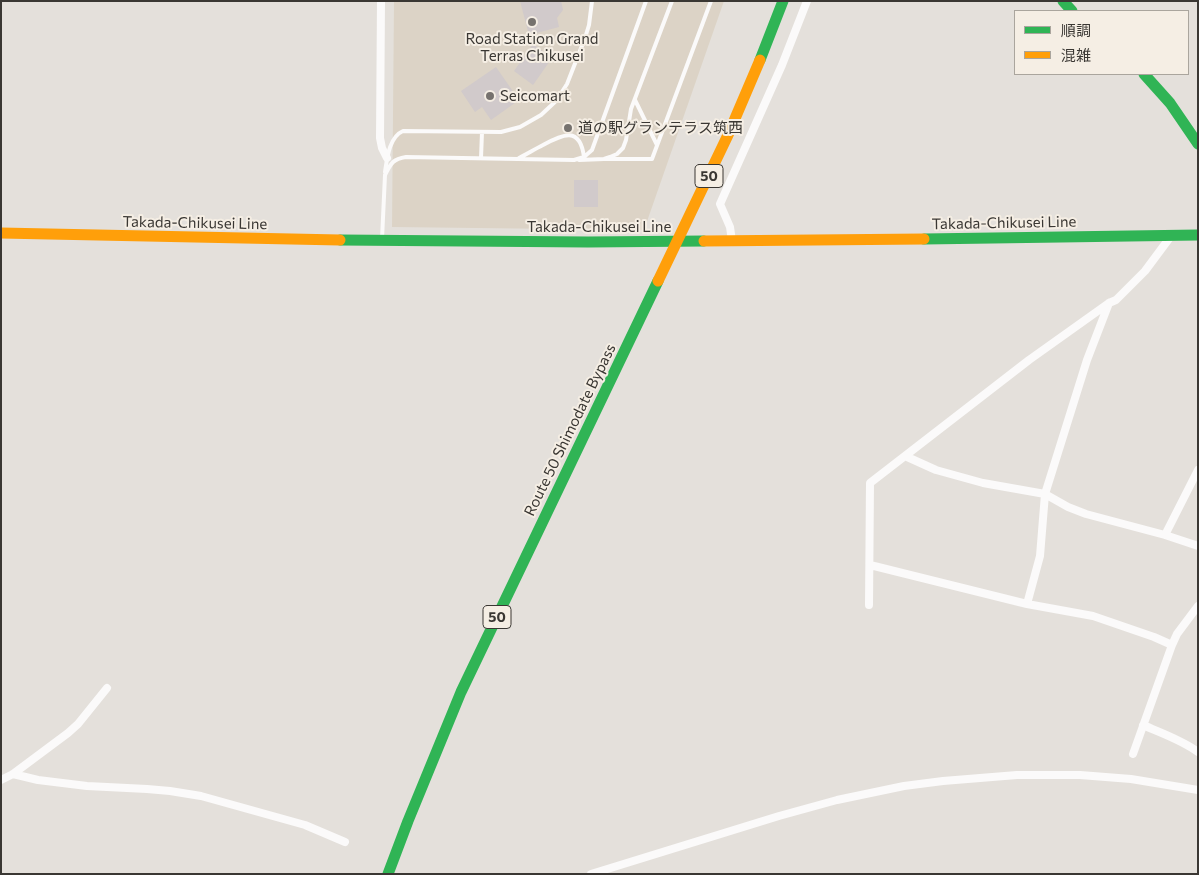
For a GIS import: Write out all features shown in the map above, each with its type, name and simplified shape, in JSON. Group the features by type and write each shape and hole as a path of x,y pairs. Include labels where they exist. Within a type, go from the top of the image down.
{"main road":[{"name":"Route 50 Shimodate Bypass","path":"388,874 461,692 728,136 783,1"},
{"path":"1145,75 1170,103 1198,144"},
{"name":"Takada-Chikusei Line","path":"1,233 382,241 588,242 1030,238 1195,234"}],"street":[{"path":"381,1 380,138 387,158"},
{"path":"732,241 730,227 720,204 782,65 807,1"},
{"path":"869,605 870,483 1030,360 1116,300 1145,271 1171,236"},
{"path":"1027,604 1040,556 1045,494 1087,360 1110,303"},
{"path":"905,456 936,470 974,480 1045,494 1086,514 1198,546"},
{"path":"1165,536 1198,470"},
{"path":"870,565 1027,604 1098,617 1154,636 1172,645"},
{"path":"1133,754 1172,645 1177,634 1198,606"},
{"path":"1,780 13,774 68,733 78,724 107,688"},
{"path":"1143,725 1198,752"},
{"path":"13,774 38,780 87,786 170,791 201,796 305,825 345,842"},
{"path":"591,874 779,816 837,800 904,786 1017,775 1080,775 1131,779 1198,790"}],"lane":[{"path":"382,241 387,158 394,138 398,133 403,131 501,132 520,127 542,115 556,101 567,84 586,38 592,1"},
{"path":"574,160 592,150 595,144 646,1"},
{"path":"604,159 617,154 623,148 631,109 672,1"},
{"path":"385,175 390,165 398,158 406,157 574,160 652,159 711,1"},
{"path":"635,100 657,145"},
{"path":"481,158 482,132"},
{"path":"518,159 560,136 570,135 577,138 583,148 584,156"}],"shaded area":[{"path":"394,1 724,1 644,230 392,227"}],"building":[{"path":"520,1 561,1 563,10 557,18 559,27 529,35"},
{"path":"533,44 552,58 533,85 514,71"},
{"name":"Seicomart","path":"496,67 519,100 491,120 482,107 475,112 461,91"},
{"path":"574,180 598,180 598,207 574,207"}],"traffic: fast":[{"path":"760,60 783,1"},
{"path":"1063,1 1071,10"},
{"path":"1145,75 1170,103 1198,144"},
{"path":"924,239 1198,235"},
{"path":"340,240 704,241"},
{"path":"388,874 461,692 658,281"}],"traffic: slow":[{"path":"658,281 728,135 760,60"},
{"path":"1,233 340,240"},
{"path":"704,241 924,239"}],"place":[{"name":"Road Station Grand Terras Chikusei","path":"532,22"},
{"name":"Seicomart","path":"490,96"},
{"name":"道の駅グランテラス筑西","path":"568,128"}]}
